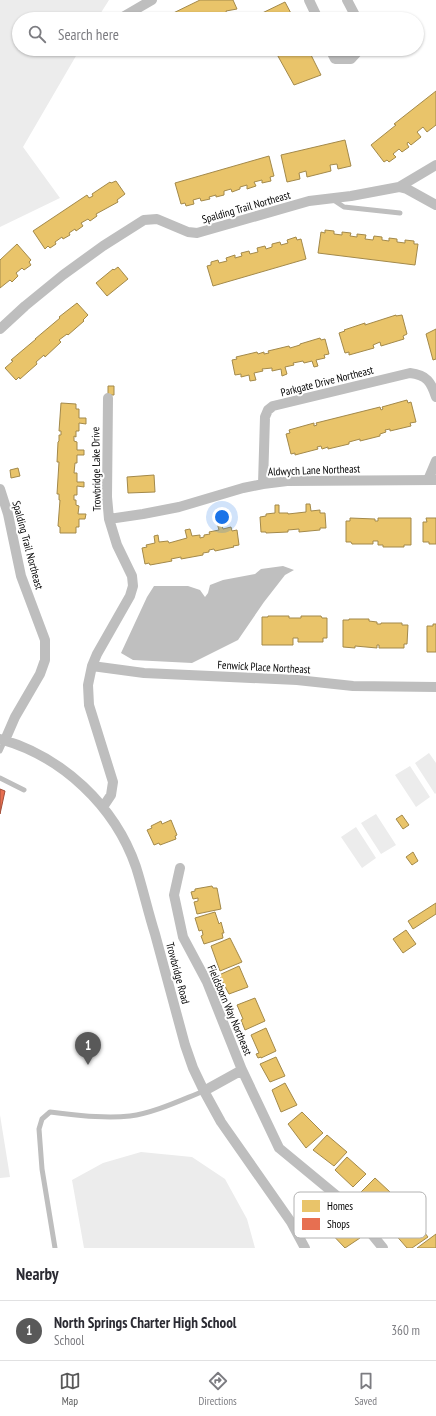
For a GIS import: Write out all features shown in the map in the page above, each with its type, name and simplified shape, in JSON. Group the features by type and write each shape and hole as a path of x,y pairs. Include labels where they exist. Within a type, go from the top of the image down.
{"street":[{"path":"131,12 152,0"},
{"path":"310,0 315,12"},
{"path":"347,0 353,12"},
{"path":"333,56 334,59 351,59 354,56"},
{"name":"Spalding Trail Northeast","path":"0,329 63,275 103,246 144,220 157,219 188,232 197,233 309,201 332,199 399,187 436,165"},
{"path":"399,187 407,189 436,205"},
{"name":"Parkgate Drive Northeast","path":"263,484 265,417 268,410 273,406 410,373 416,373 426,378 434,387"},
{"path":"434,387 436,398"},
{"name":"Trowbridge Lake Drive","path":"103,807 111,795 113,782 89,705 88,685 92,666 97,654 130,596 133,586 132,576 117,545 110,519 108,497 108,398"},
{"name":"Aldwych Lane Northeast","path":"110,519 179,507 243,488 263,484 287,482 432,480 436,461"},
{"name":"Spalding Trail Northeast","path":"0,489 8,514 21,576 45,640 46,651 45,660 40,674 2,739"},
{"name":"Fenwick Place Northeast","path":"92,666 144,673 297,680 353,686 436,687"},
{"name":"Trowbridge Road","path":"2,739 33,751 57,765 82,785 103,807 121,834 136,866 185,1046 204,1091 221,1122 294,1228"},
{"name":"Fieldsborn Way Northeast","path":"180,868 174,895 183,937 208,982 242,1070 279,1148 332,1192"},
{"name":"Fieldsborn Way Northeast","path":"204,1091 242,1070"},
{"name":"Trowbridge Road","path":"300,1238 305,1248"},
{"name":"Fieldsborn Way Northeast","path":"375,1238 383,1248"}],"lane":[{"path":"332,199 344,207 400,214"},
{"path":"0,751 2,739"},
{"path":"0,778 24,790"},
{"path":"55,1248 42,1169 39,1129 42,1119 50,1112 105,1118 132,1116 152,1111 204,1091"}],"shaded area":[{"path":"0,0 109,0 101,12 12,12 12,56 76,56 23,147 60,198 0,227"},
{"path":"283,566 294,570 285,575 238,640 192,663 133,660 121,653 147,597 154,586 188,586 200,590 205,597 208,593 210,585 223,580 255,574 261,569"},
{"path":"429,753 436,763 435,794 415,763"},
{"path":"410,766 430,797 416,807 395,775"},
{"path":"376,814 396,845 381,854 361,823"},
{"path":"356,827 376,858 362,868 341,837"},
{"path":"0,1115 10,1177 0,1178"},
{"path":"141,1152 192,1157 225,1179 247,1219 255,1248 84,1248 72,1180 103,1163"}],"building: Homes":[{"path":"200,0 233,0 237,9 226,12 175,12"},
{"path":"285,2 290,12 264,12"},
{"path":"278,56 312,56 321,75 294,85"},
{"path":"436,91 436,125 427,132 423,127 417,132 421,137 411,145 408,142 407,144 409,147 402,152 399,149 393,154 396,157 389,162 387,160 384,162 371,145 396,125 394,124"},
{"path":"345,140 351,166 338,169 337,164 330,165 331,171 307,177 306,171 299,173 300,179 287,182 281,155"},
{"path":"269,156 274,176 270,177 271,181 262,183 262,180 254,182 256,186 247,189 247,185 232,192 231,189 224,191 224,195 209,197 210,199 201,201 200,198 193,200 194,204 186,206 185,203 181,204 175,183"},
{"path":"116,181 125,194 117,200 118,202 96,214 97,216 90,221 88,219 81,223 83,226 76,231 75,229 69,233 70,235 63,239 62,237 50,248 48,246 45,249 33,231 87,195 89,198 93,196 92,194 110,182"},
{"path":"325,230 334,231 334,234 342,235 342,232 351,233 350,236 357,237 357,234 366,235 365,239 373,240 374,236 382,237 382,240 389,241 389,238 397,239 397,242 405,243 405,240 414,241 414,244 418,244 415,265 318,253 321,232 325,233"},
{"path":"296,237 297,240 301,239 306,259 213,286 207,266 211,265 211,262 218,260 219,263 227,261 226,258 235,255 235,258 242,256 241,253 249,251 250,254 258,252 257,248 265,246 266,249 272,247 272,244 280,242 281,245 288,243 287,240"},
{"path":"17,244 31,260 29,262 31,265 24,270 22,268 16,273 18,276 12,282 10,280 0,288 0,260"},
{"path":"118,267 128,279 107,296 96,283 113,269 114,270"},
{"path":"77,303 88,315 83,320 84,321 68,335 67,334 59,340 61,342 45,357 44,355 36,362 37,364 20,379 19,377 16,380 5,368 13,361 11,360"},
{"path":"396,315 402,315 407,334 403,336 404,339 381,346 380,342 373,345 374,348 349,355 349,352 345,353 339,333 365,323 365,325"},
{"path":"436,329 436,359 433,360 426,334"},
{"path":"320,338 321,340 325,339 329,354 324,355 325,358 316,360 318,366 314,367 312,361 293,363 294,365 285,367 287,374 282,376 281,369 272,371 272,368 262,369 263,371 254,373 256,380 250,381 249,375 241,377 241,374 235,375 232,360 237,359 236,357 257,352 258,354 264,352 264,354 269,353 268,351 289,346 290,348"},
{"path":"108,386 114,386 114,395 108,395"},
{"path":"407,400 408,403 411,402 416,422 410,423 411,426 390,431 390,429 385,430 386,432 380,434 380,436 360,441 360,439 349,442 349,444 328,449 328,447 322,449 321,446 317,447 318,449 295,455 295,453 291,454 286,434 290,433 289,430 314,423 314,426 317,425 316,423 380,407 381,410 383,409 382,407"},
{"path":"61,403 76,404 76,409 79,409 79,418 86,418 86,424 79,423 79,431 76,431 76,437 74,436 74,441 77,442 77,450 84,450 84,455 77,455 77,463 75,463 74,473 77,473 77,482 84,482 84,487 77,486 77,495 74,495 74,500 76,500 76,505 79,506 78,514 86,514 85,519 79,519 79,527 76,527 76,533 60,533 60,527 58,526 60,500 59,494 57,494 59,462 57,462 59,435 61,435 61,431 59,431"},
{"path":"18,468 20,476 11,478 10,470"},
{"path":"154,475 155,492 128,493 127,477"},
{"path":"306,504 310,504 311,511 320,510 320,513 325,513 326,528 299,532 299,529 288,530 288,532 261,532 260,517 266,516 266,514 275,513 275,505 279,505 279,513 288,514 306,512"},
{"path":"350,518 375,519 375,521 378,521 378,518 411,518 411,545 404,545 404,547 383,547 383,545 378,545 378,541 373,541 373,544 352,544 351,542 346,542 346,521 350,521"},
{"path":"426,518 436,518 436,544 423,542 423,522 427,522"},
{"path":"221,522 223,529 231,527 232,531 237,530 239,545 215,551 214,549 209,550 209,552 203,553 203,555 181,559 181,557 171,559 172,561 150,565 149,563 145,564 142,548 147,547 146,545 155,543 154,536 158,535 159,542 168,541 169,543 187,538 185,530 190,529 192,536 200,535 200,538 204,537 204,535 210,534 209,532 219,530 217,523"},
{"path":"289,616 289,618 301,618 301,616 321,616 322,618 327,618 327,638 323,638 323,642 298,642 298,638 293,638 293,645 262,645 262,617"},
{"path":"369,619 369,621 377,622 377,624 402,623 402,625 408,625 407,644 404,644 404,648 379,648 379,645 377,645 377,648 355,646 355,648 343,647 343,620"},
{"path":"433,624 436,624 436,652 427,652 427,626 433,626"},
{"path":"402,815 409,825 403,829 396,819"},
{"path":"171,820 177,835 175,836 176,839 160,845 159,843 154,845 147,830 152,828 151,826 161,821 162,824"},
{"path":"413,852 418,861 412,865 406,857"},
{"path":"212,886 213,888 217,888 221,909 197,914 194,902 198,901 198,898 193,899 191,892 195,891 195,889"},
{"path":"436,903 436,914 413,929 408,921"},
{"path":"215,912 219,924 221,922 224,933 222,933 223,938 204,944 201,936 203,935 202,930 199,931 195,918"},
{"path":"406,930 416,944 403,953 393,939"},
{"path":"230,938 242,962 220,971 211,946"},
{"path":"239,966 248,987 229,994 219,975"},
{"path":"255,998 265,1021 245,1030 241,1020 243,1019 237,1005"},
{"path":"266,1028 276,1051 258,1058 256,1054 259,1053 251,1035"},
{"path":"276,1057 285,1076 270,1082 260,1064"},
{"path":"285,1083 297,1105 281,1112 272,1090"},
{"path":"302,1112 323,1133 306,1148 288,1124"},
{"path":"327,1135 347,1152 334,1166 313,1150"},
{"path":"347,1157 366,1174 353,1187 335,1170"},
{"path":"375,1178 390,1192 361,1192"},
{"path":"426,1234 428,1237 412,1248 407,1248 398,1238 426,1238"},
{"path":"436,1234 436,1248 417,1248"},
{"path":"336,1238 360,1238 345,1248"}],"building: Shops":[{"path":"0,789 5,791 0,814"}],"place":[{"name":"North Springs Charter High School","path":"88,1065"}]}
